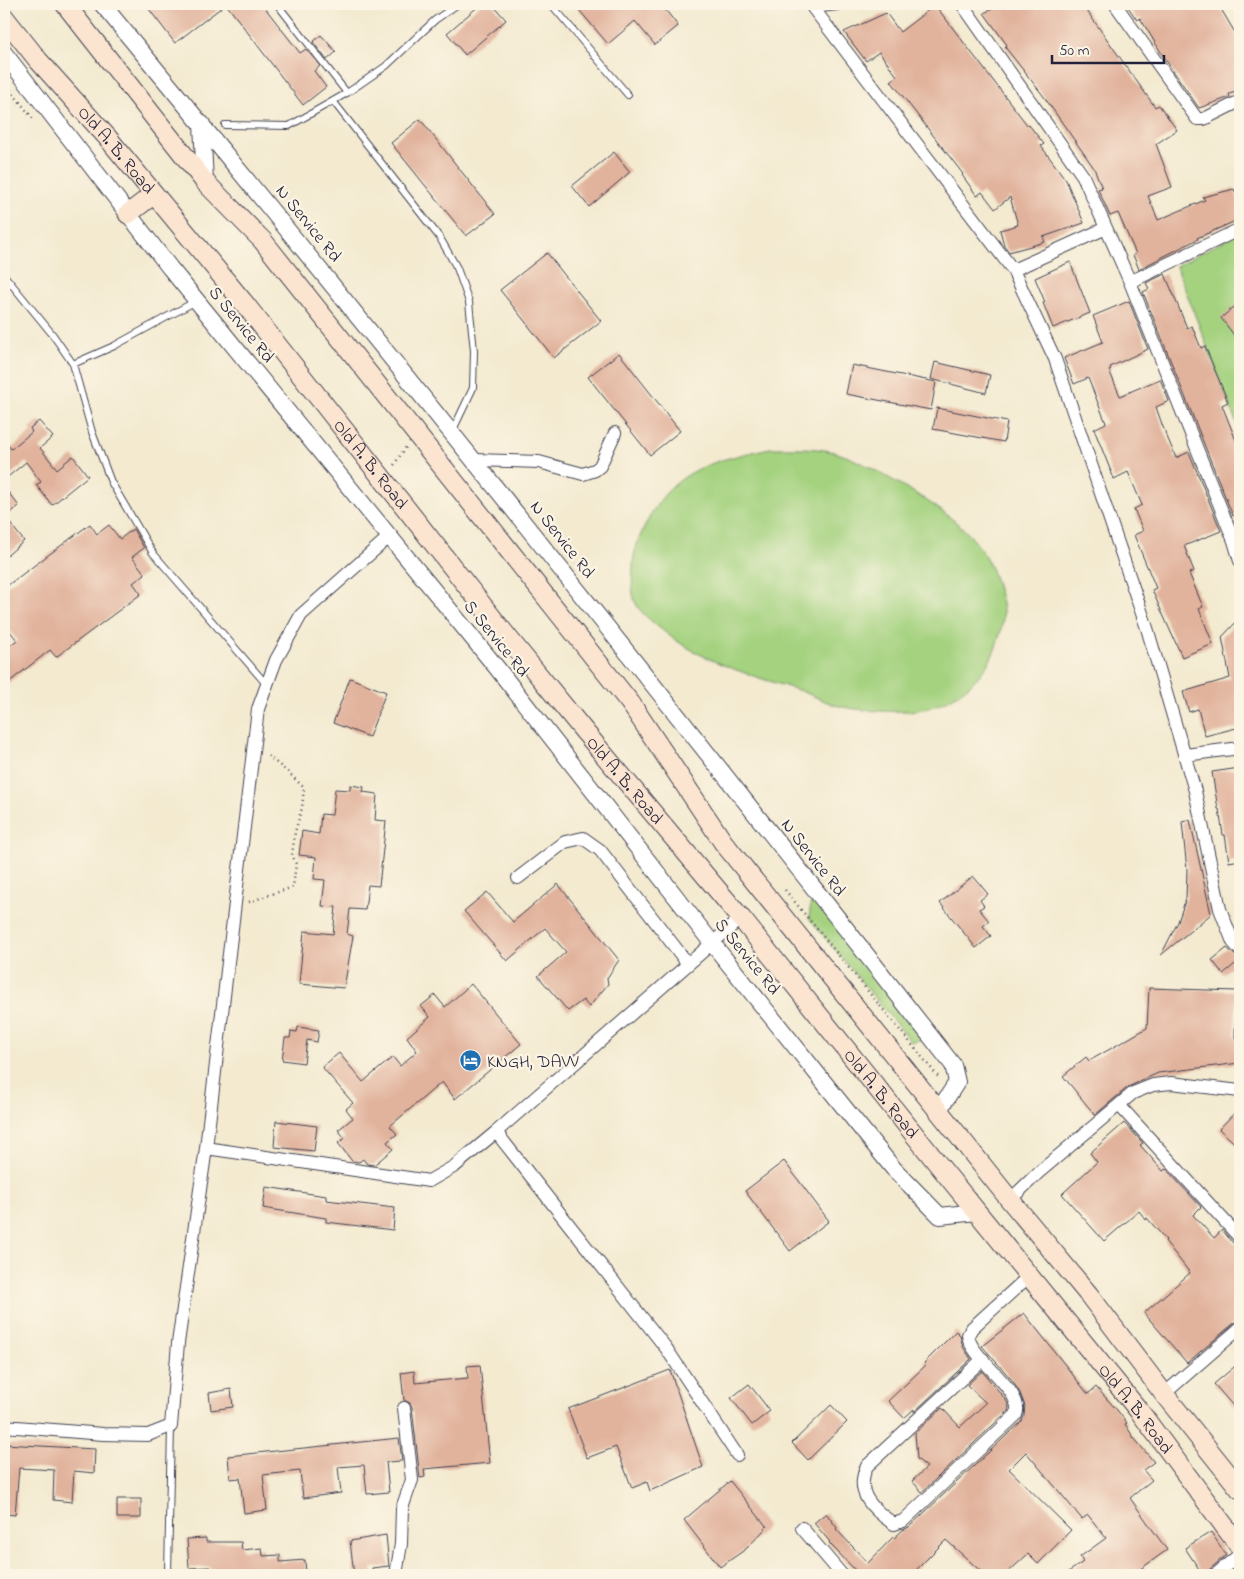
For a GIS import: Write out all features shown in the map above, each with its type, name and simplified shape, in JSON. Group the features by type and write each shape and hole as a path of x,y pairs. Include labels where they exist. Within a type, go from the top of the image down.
{"main road":[{"name":"Old A. B. Road","path":"65,4 206,182 263,241 631,704 723,842 1010,1200 1089,1295 1164,1394 1240,1488"},
{"name":"Old A. B. Road","path":"4,17 38,60 107,137 244,303 509,639 741,918 976,1212 1140,1412 1240,1546"},
{"path":"128,214 154,194"}],"street":[{"name":"N Service Rd","path":"102,4 202,124 474,460 953,1065 957,1082 939,1110"},
{"path":"811,5 837,4"},
{"path":"962,4 1083,176 1130,282 1237,537 1240,561"},
{"path":"1115,4 1198,119 1204,119 1240,101"},
{"path":"811,5 1013,270 1055,359 1147,628 1195,791 1220,909 1238,944"},
{"name":"S Service Rd","path":"4,54 197,301 502,676 712,943 893,1168 940,1216 976,1212"},
{"path":"202,124 206,182"},
{"path":"1013,270 1106,228"},
{"path":"1130,282 1240,229"},
{"path":"474,460 539,462 583,474 600,466 615,432"},
{"path":"4,1426 104,1434 148,1435 171,1426 178,1343 206,1148 258,710 276,660 301,615 389,537"},
{"path":"1185,755 1240,748"},
{"path":"518,878 565,842 583,838 600,850 688,964"},
{"path":"206,1148 429,1181 456,1166 741,918"},
{"path":"1010,1200 1038,1173 1133,1093 1153,1085 1171,1083 1240,1091"},
{"path":"1119,1105 1240,1238"},
{"path":"496,1132 666,1348 737,1455"},
{"path":"983,1359 868,1466 862,1476 868,1502 878,1514 894,1524 903,1521 1016,1415 1018,1410 1015,1400 983,1359 972,1345 968,1335 972,1328 1029,1276"},
{"path":"1164,1394 1240,1328"},
{"path":"396,1575 401,1544 402,1508 412,1480 404,1408"},
{"path":"802,1528 842,1575"},
{"path":"1215,1575 1240,1554"}],"lane":[{"path":"277,4 347,93"},
{"path":"225,125 289,126 347,93 386,66 435,20 458,4"},
{"path":"551,4 628,95"},
{"path":"333,101 440,238 460,277 469,302 474,351 473,388 451,432"},
{"path":"4,278 53,335 73,364 92,432 111,482 153,553 267,685"},
{"path":"73,364 114,346 197,301"},
{"path":"168,1574 171,1426"}],"path":[{"path":"394,465 406,447"},
{"path":"235,907 293,887 296,864 292,855 295,832 302,808 304,788 254,745"}],"green space":[{"path":"1240,232 1240,432 1176,266"},
{"path":"770,448 823,450 853,459 900,484 936,507 959,525 977,544 987,560 994,577 1002,604 1003,618 998,640 989,662 967,688 948,700 919,710 885,711 843,707 744,673 706,657 672,638 640,610 634,600 632,589 634,554 645,526 668,491 682,479 713,463"},
{"path":"813,887 931,1037 911,1042 809,918"}],"building":[{"path":"145,4 226,4 175,43"},
{"path":"226,4 262,4 300,53 306,49 320,66 314,71 326,87 303,105"},
{"path":"481,4 492,4 506,20 465,55 447,33"},
{"path":"574,4 661,4 678,26 655,45 635,21 608,44"},
{"path":"1003,4 1082,4 1155,107 1159,105 1177,130 1156,144 1172,187 1148,196 1158,220 1205,200 1203,197 1234,189 1240,205 1240,219 1197,238 1139,269 1133,255 1136,254 1118,213 1110,216 1098,189 1102,188 1094,168 1042,94 1005,47 1007,45 984,13"},
{"path":"1126,4 1218,4 1240,41 1240,91 1229,94 1230,97 1199,108 1165,59 1140,18 1137,20"},
{"path":"935,5 1044,144 1041,146 1066,180 1084,223 1043,237 1045,242 1009,252 1004,245 1000,230 1018,225 1010,197 995,209 982,192 977,196 963,174 891,81 897,76 879,52 866,61 844,32 886,13 900,32"},
{"path":"321,35 336,52 327,60 313,42"},
{"path":"420,119 495,214 466,236 391,143"},
{"path":"614,152 630,172 589,207 572,186"},
{"path":"547,253 601,321 554,358 500,290"},
{"path":"1070,262 1090,313 1053,328 1035,278"},
{"path":"1165,274 1187,328 1192,326 1201,348 1205,346 1228,402 1222,405 1237,443 1240,441 1240,511 1233,516 1143,292 1149,289 1146,283"},
{"path":"1129,301 1148,349 1110,367 1111,369 1109,370 1120,396 1160,379 1169,401 1156,407 1163,427 1176,458 1189,452 1221,531 1184,546 1194,571 1189,573 1203,607 1199,609 1213,644 1182,657 1152,590 1156,588 1134,535 1143,531 1134,509 1142,505 1128,472 1114,479 1094,429 1106,423 1088,378 1074,384 1064,358 1103,342 1093,316"},
{"path":"1240,302 1240,343 1221,318"},
{"path":"619,353 680,431 650,455 588,377"},
{"path":"935,362 990,375 986,393 931,379"},
{"path":"852,365 936,382 931,410 846,394"},
{"path":"937,408 1007,422 1004,442 933,429"},
{"path":"39,421 53,437 40,448 57,469 73,456 88,476 52,505 36,485 41,482 26,462 4,480 4,440 11,449 32,432 30,428"},
{"path":"4,487 19,506 5,517 24,541 4,558"},
{"path":"90,524 97,534 109,525 120,539 133,529 144,548 132,557 145,574 133,583 141,594 56,657 50,650 4,686 4,650 17,640 4,624 4,588"},
{"path":"1240,618 1240,727 1205,736 1198,709 1189,712 1183,692 1230,678 1222,637"},
{"path":"350,678 386,692 369,737 333,723"},
{"path":"1240,768 1240,860 1229,862 1212,772"},
{"path":"350,785 364,787 363,792 377,794 375,820 386,821 379,886 368,885 365,910 350,909 347,934 353,936 344,988 299,984 304,931 333,934 336,907 322,906 325,880 314,879 316,857 299,855 302,831 319,834 321,814 332,815 335,789 350,790"},
{"path":"1190,820 1211,914 1161,955 1178,922 1186,898 1187,870 1182,822"},
{"path":"973,876 988,894 980,900 984,906 979,909 989,921 983,926 991,936 976,948 940,903"},
{"path":"558,884 619,960 607,978 608,984 589,1007 583,1000 568,1011 538,976 566,952 545,928 507,961 464,911 487,892 513,922"},
{"path":"1227,948 1240,960 1223,974 1212,960"},
{"path":"471,984 521,1044 455,1099 442,1082 390,1126 397,1134 387,1142 393,1149 374,1165 367,1164 363,1159 359,1162 352,1161 338,1143 345,1138 338,1130 353,1118 346,1109 353,1103 322,1067 339,1053 363,1082 393,1057 400,1066 417,1051 407,1037 430,1017 421,1006 435,995 445,1007"},
{"path":"1149,988 1236,991 1235,1038 1240,1038 1240,1063 1158,1073 1128,1087 1095,1115 1063,1076 1086,1057 1089,1061 1147,1028"},
{"path":"298,1027 319,1030 317,1042 307,1040 304,1063 282,1060 285,1038 290,1038 291,1031 297,1032"},
{"path":"1240,1107 1240,1148 1219,1129"},
{"path":"276,1121 317,1126 314,1151 274,1147"},
{"path":"1124,1123 1143,1143 1140,1145 1163,1171 1166,1169 1201,1207 1193,1215 1214,1238 1222,1230 1234,1244 1240,1246 1240,1318 1187,1363 1144,1313 1190,1273 1166,1240 1139,1211 1104,1241 1062,1194 1097,1162 1090,1153"},
{"path":"784,1161 829,1221 790,1251 745,1191"},
{"path":"266,1187 326,1196 326,1200 395,1208 393,1230 326,1222 326,1218 263,1208"},
{"path":"1024,1313 1088,1394 1096,1387 1117,1410 1127,1423 1125,1424 1134,1438 1154,1462 1143,1470 1152,1480 1130,1498 1167,1550 1132,1575 1064,1575 1083,1562 1080,1557 1106,1538 1088,1515 1082,1519 1026,1452 1009,1469 1071,1530 1038,1564 1028,1554 1005,1575 985,1575 946,1540 911,1575 856,1575 858,1573 829,1543 814,1523 826,1513 836,1529 868,1563 893,1537 909,1527 1022,1421 1025,1406 1020,1393 1012,1380 982,1346"},
{"path":"956,1331 960,1335 963,1347 971,1359 914,1412 914,1409 904,1418 888,1401 926,1365 924,1363"},
{"path":"1240,1362 1240,1401 1234,1407 1214,1384"},
{"path":"480,1365 490,1463 424,1469 425,1477 420,1478 412,1407 410,1403 404,1400 401,1373 414,1371 415,1383 468,1378 467,1366"},
{"path":"670,1370 703,1467 650,1491 647,1482 632,1488 616,1447 587,1458 568,1409"},
{"path":"982,1371 1006,1400 1009,1407 1008,1411 922,1492 912,1481 927,1467 917,1459 915,1433 942,1408 960,1427 986,1403 967,1385"},
{"path":"749,1384 770,1411 752,1425 731,1398"},
{"path":"231,1389 233,1407 211,1410 209,1393"},
{"path":"831,1405 847,1422 808,1460 792,1443"},
{"path":"399,1438 402,1461 386,1462 389,1492 367,1494 364,1465 338,1467 341,1493 303,1498 300,1471 263,1475 267,1510 244,1513 240,1478 230,1479 228,1456"},
{"path":"4,1444 95,1449 94,1473 74,1471 72,1502 53,1500 54,1470 19,1468 15,1515 4,1514"},
{"path":"730,1481 767,1527 746,1549 720,1567 684,1520"},
{"path":"117,1499 141,1499 141,1518 117,1518"},
{"path":"1211,1532 1226,1555 1210,1569 1207,1575 1203,1575 1185,1548"},
{"path":"386,1535 389,1566 372,1568 373,1575 354,1575 350,1541"},
{"path":"206,1538 206,1542 241,1542 242,1550 262,1548 263,1556 280,1555 280,1562 305,1560 306,1575 211,1575 210,1567 189,1568 187,1539"},
{"path":"1236,1568 1240,1575 1227,1575"}],"place":[{"name":"KNGH, DAVV","path":"471,1061"}]}
